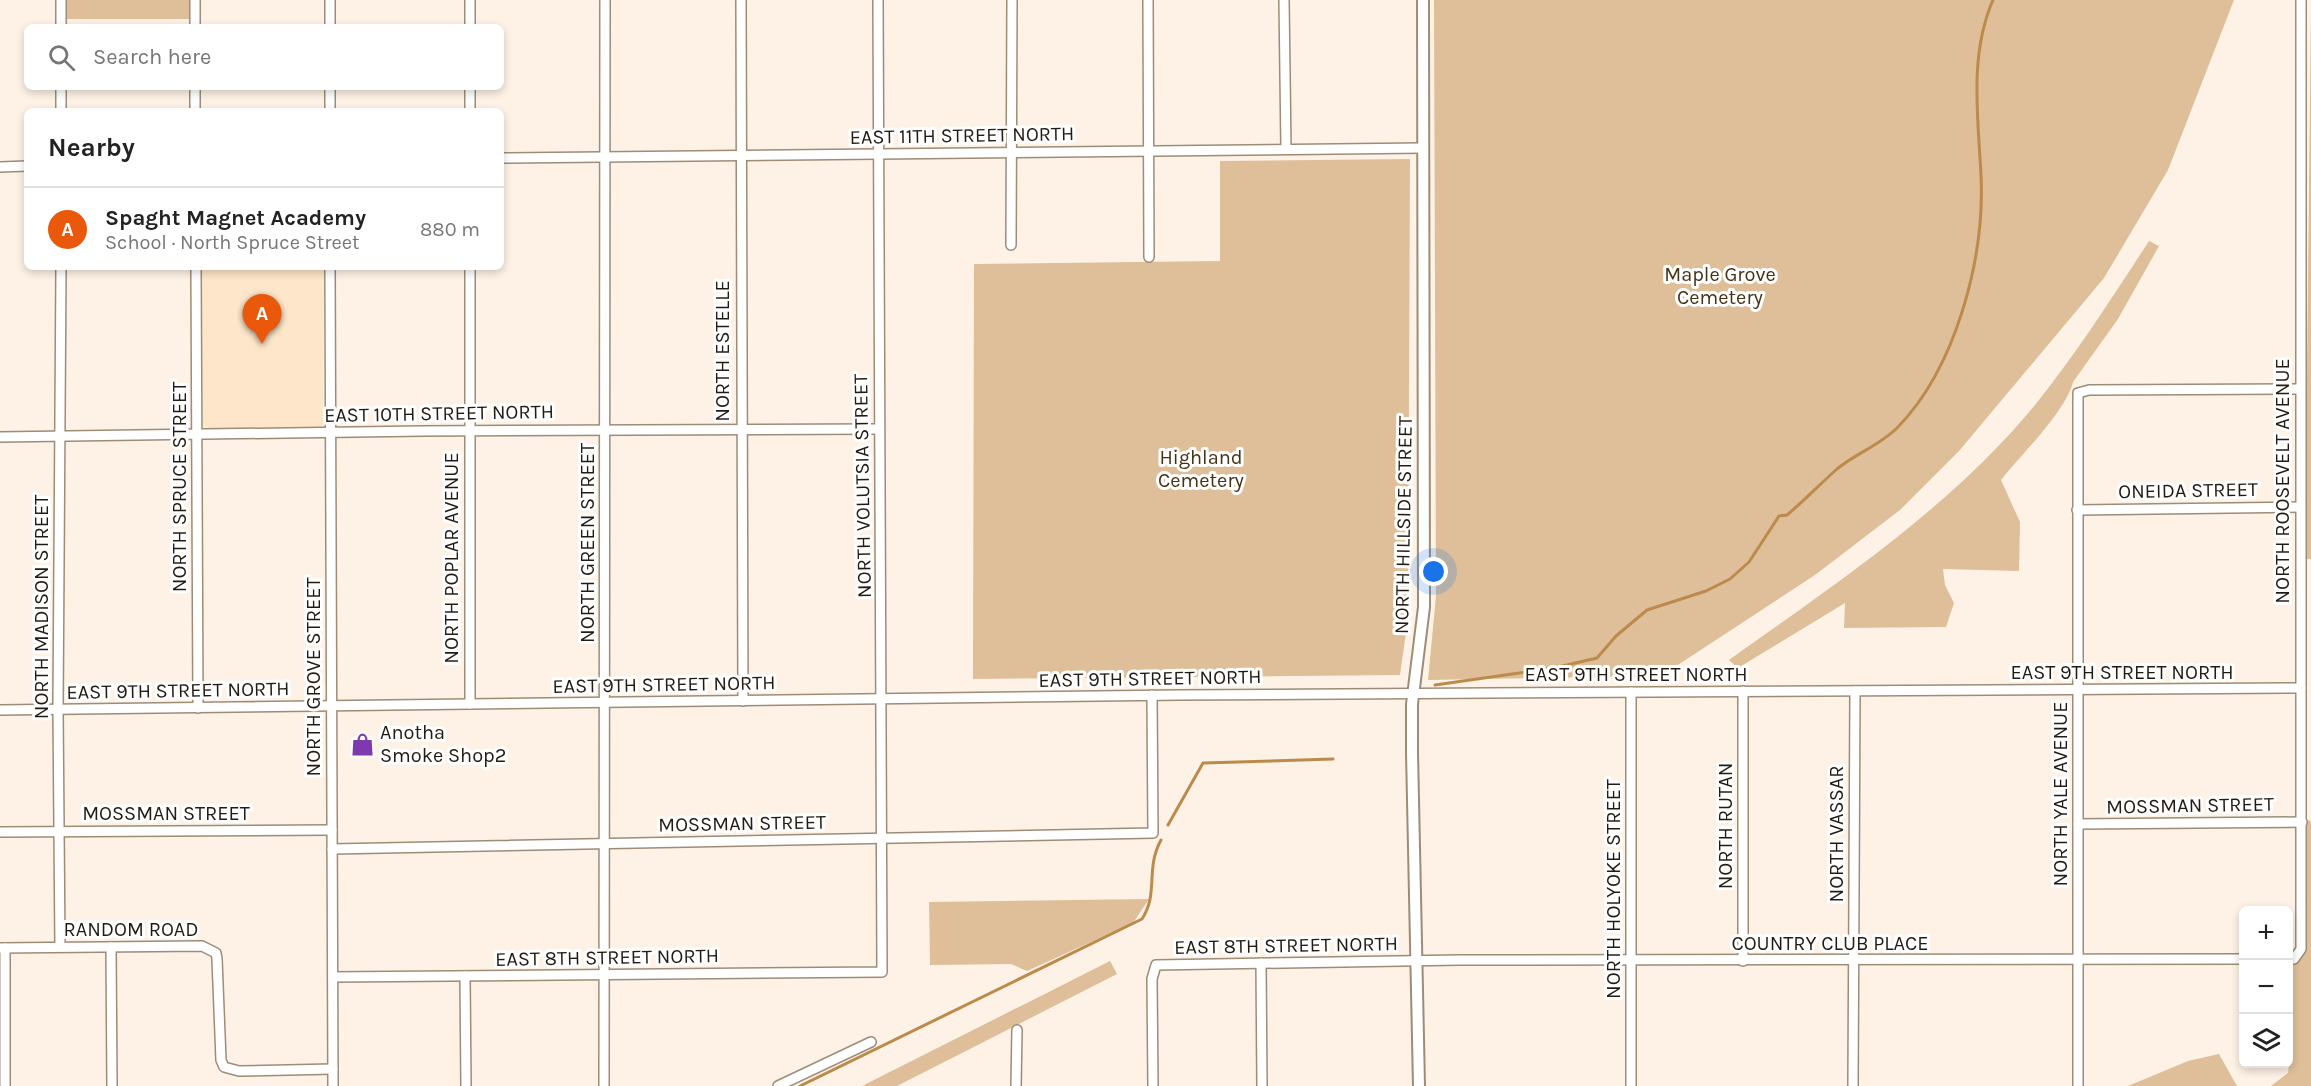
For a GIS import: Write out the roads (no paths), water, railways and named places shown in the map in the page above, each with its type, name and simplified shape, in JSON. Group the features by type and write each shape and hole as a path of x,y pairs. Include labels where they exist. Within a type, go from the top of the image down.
{"main road":[{"name":"NORTH HILLSIDE STREET","path":"1419,1086 1412,753 1413,693 1424,607 1423,0"}],"street":[{"path":"61,0 61,24"},
{"path":"195,0 195,24"},
{"path":"330,0 330,24"},
{"path":"470,0 470,24"},
{"name":"NORTH GREEN STREET","path":"604,1086 605,0"},
{"name":"NORTH ESTELLE","path":"741,0 740,430 743,701"},
{"name":"NORTH VOLUTSIA STREET","path":"878,0 878,429 883,699 882,972"},
{"path":"1011,244 1012,0"},
{"path":"1148,0 1149,257"},
{"path":"1284,0 1286,149"},
{"name":"NORTH ROOSEVELT AVENUE","path":"2293,957 2301,950 2299,389 2301,0"},
{"path":"61,90 61,108"},
{"path":"195,90 195,108"},
{"path":"330,90 330,108"},
{"path":"470,90 470,108"},
{"name":"EAST 11TH STREET NORTH","path":"504,158 1423,148"},
{"path":"0,166 24,166"},
{"name":"NORTH MADISON STREET","path":"60,947 58,709 61,270"},
{"name":"NORTH SPRUCE STREET","path":"196,270 198,708"},
{"name":"NORTH GROVE STREET","path":"330,270 333,1086"},
{"name":"NORTH POPLAR AVENUE","path":"470,270 470,704"},
{"name":"NORTH YALE AVENUE","path":"2078,1086 2078,393 2101,390 2299,389"},
{"name":"EAST 10TH STREET NORTH","path":"0,437 331,432 878,429"},
{"name":"ONEIDA STREET","path":"2077,510 2300,507"},
{"name":"EAST 9TH STREET NORTH","path":"0,710 1152,695 2301,688"},
{"name":"NORTH RUTAN","path":"1743,691 1743,961"},
{"name":"NORTH VASSAR","path":"1853,1086 1855,691"},
{"name":"NORTH HOLYOKE STREET","path":"1631,692 1631,1086"},
{"name":"MOSSMAN STREET","path":"332,849 1153,833 1152,695"},
{"name":"MOSSMAN STREET","path":"2078,824 2302,822"},
{"name":"MOSSMAN STREET","path":"0,832 332,830"},
{"name":"RANDOM ROAD","path":"2,948 202,946 216,953 221,1060 224,1067 239,1071 333,1069"},
{"path":"111,947 112,1086"},
{"path":"2,948 6,1086"},
{"name":"COUNTRY CLUB PLACE","path":"1417,961 2239,959"},
{"name":"EAST 8TH STREET NORTH","path":"1153,1086 1152,979 1156,965 1417,961"},
{"path":"1262,963 1262,1086"},
{"name":"EAST 8TH STREET NORTH","path":"333,977 882,972"},
{"path":"465,976 466,1086"},
{"path":"1016,1086 1017,1030"},
{"path":"778,1086 871,1042"}],"waterway":[{"path":"1435,685 1554,668 1597,658 1616,636 1647,610 1706,591 1730,579 1749,562 1779,516 1787,515 1837,469 1890,434 1918,403 1936,375 1951,343 1972,276 1981,207 1977,109 1978,64 1985,21 1993,0"},
{"path":"1168,825 1203,763 1333,759"},
{"path":"800,1086 1142,919 1150,900 1154,861 1161,840"}],"place":[{"name":"Spaght Magnet Academy","path":"262,344"},
{"name":"Anotha Smoke Shop2","path":"362,744"}],"park label":[{"name":"Maple Grove Cemetery","path":"1720,286"},
{"name":"Highland Cemetery","path":"1201,468"}]}
